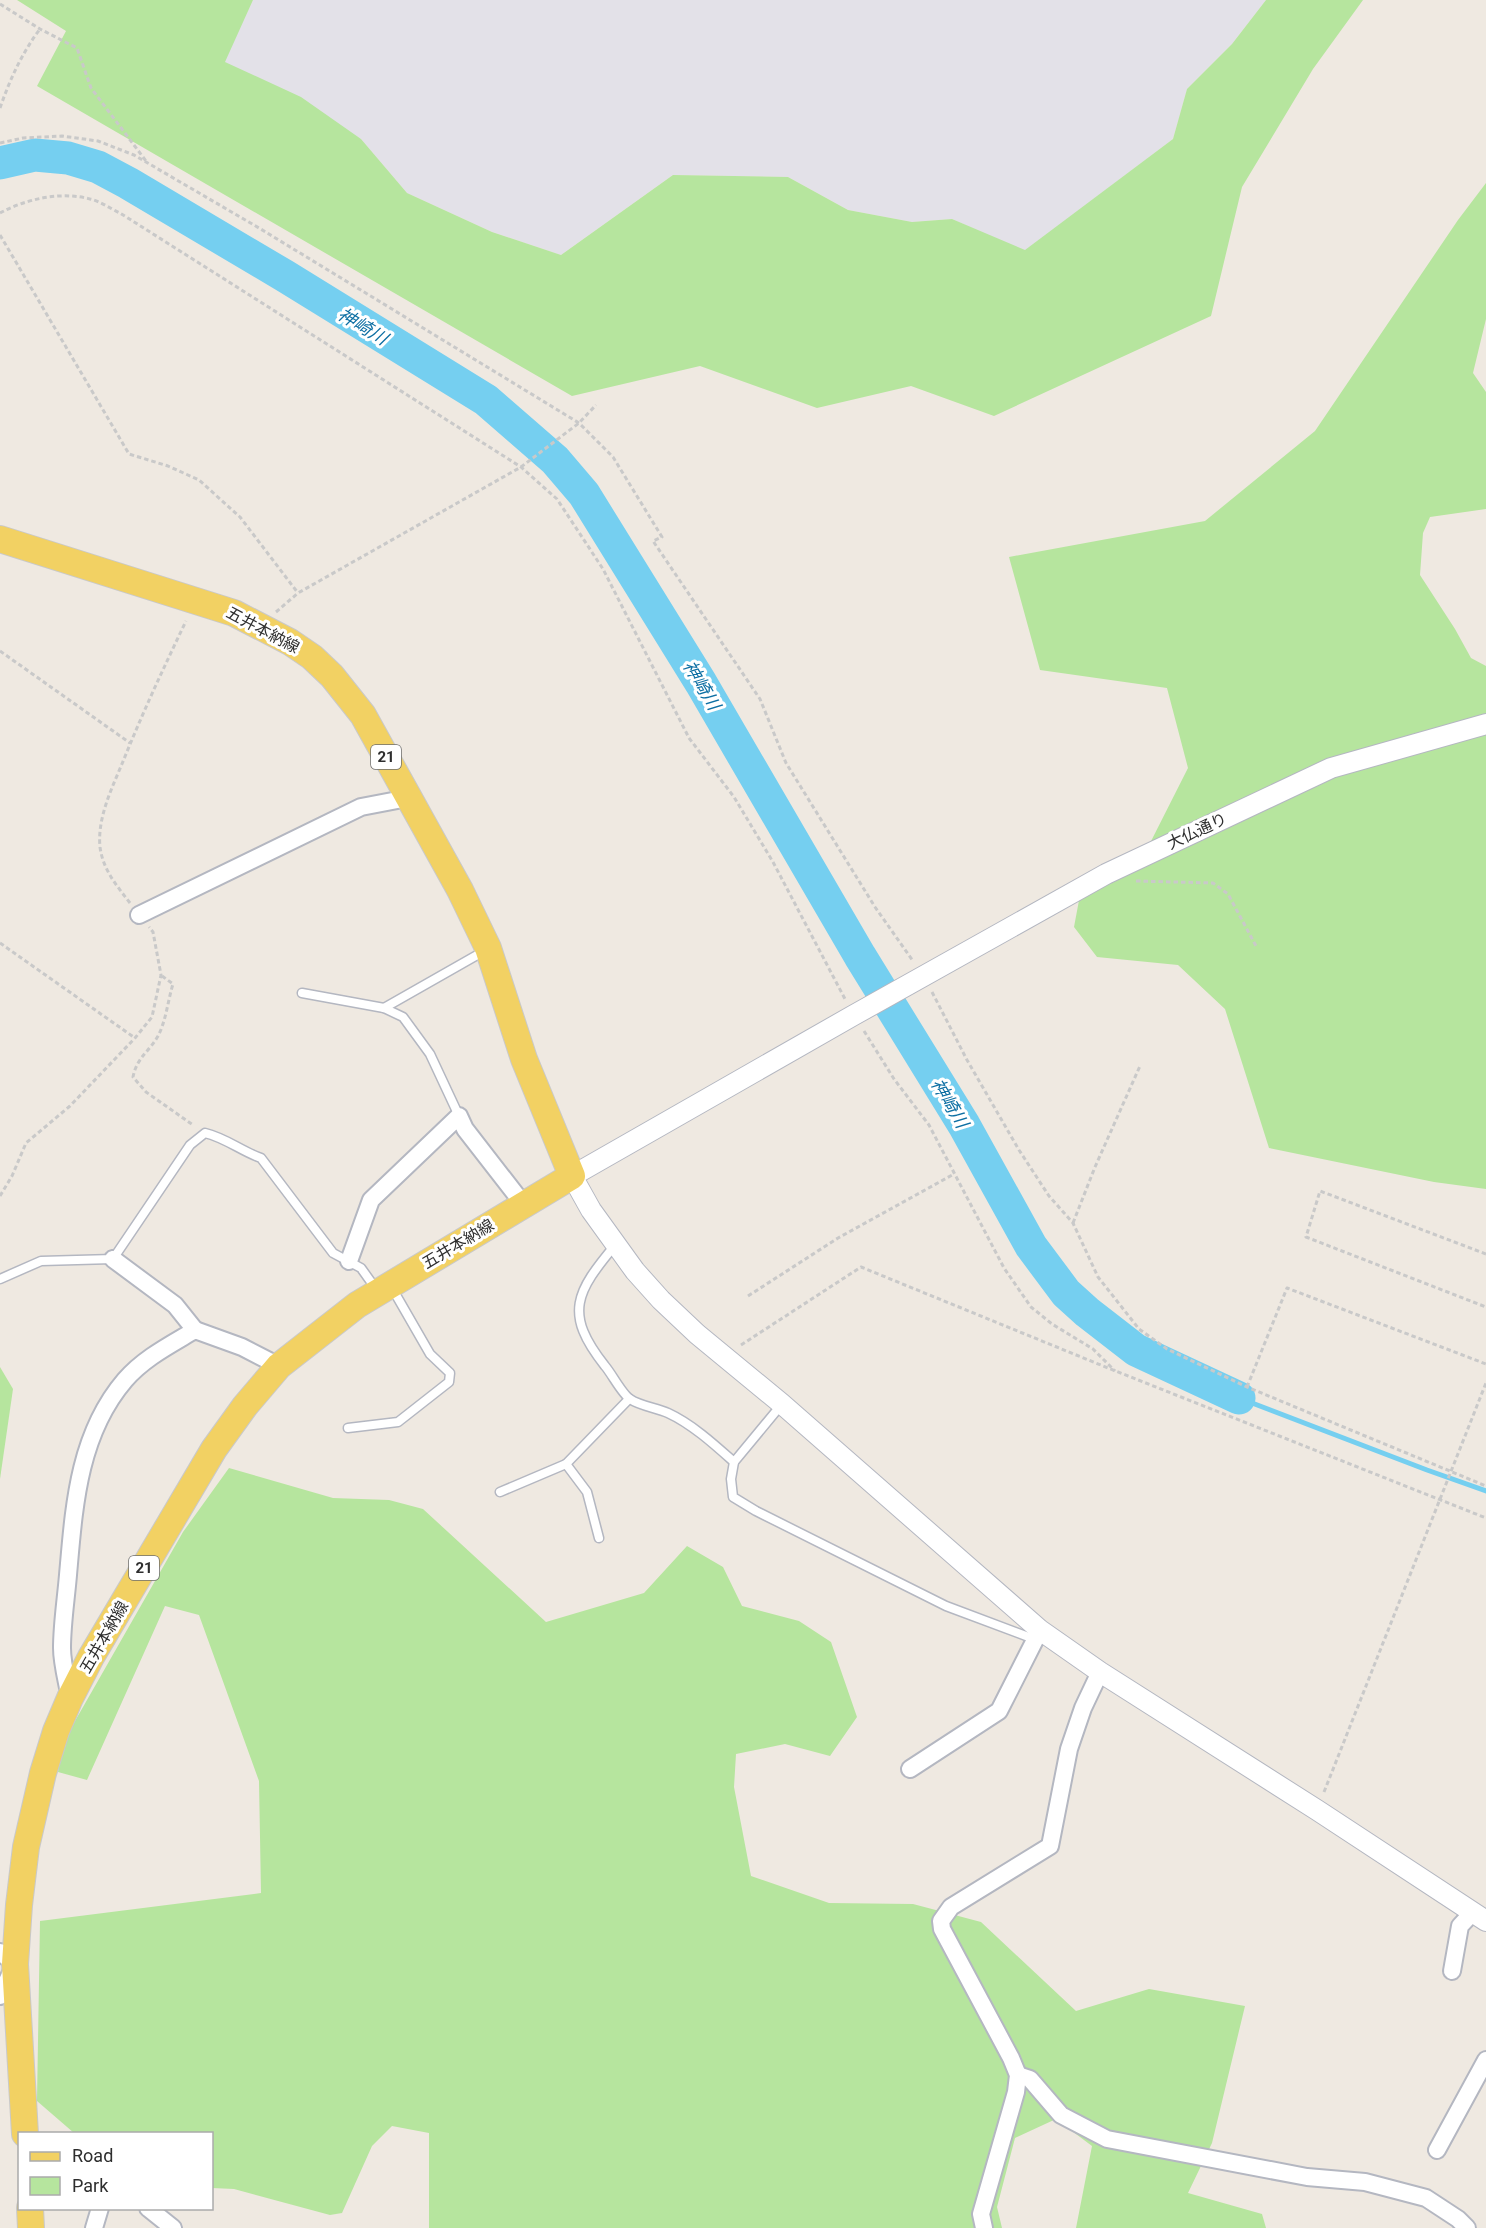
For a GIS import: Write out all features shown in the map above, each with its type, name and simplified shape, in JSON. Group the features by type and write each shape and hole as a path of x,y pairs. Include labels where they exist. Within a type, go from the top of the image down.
{"main road":[{"name":"五井本納線","path":"0,539 234,613 305,652 332,676 363,716 460,890 488,948 524,1059 572,1176 357,1305 279,1366 245,1406 214,1449 91,1658 70,1698 43,1773 26,1847 19,1905 7,1958 25,2132"},
{"path":"30,2210 31,2228"}],"street":[{"name":"大仏通り","path":"572,1176 923,975 1106,874 1331,768 1486,724"},
{"path":"139,915 361,807 408,798"},
{"path":"349,1261 371,1200 459,1116 465,1129 524,1205"},
{"path":"572,1176 591,1210 635,1271 661,1300 723,1356 782,1404 1037,1634 1317,1810 1480,1917"},
{"path":"113,1259 175,1305 195,1330 243,1347 279,1366"},
{"path":"70,1698 62,1649 74,1508 84,1456 102,1416 124,1382 141,1363 195,1330"},
{"path":"910,1769 999,1710 1037,1634"},
{"path":"984,2228 981,2214 1016,2092 1018,2075 942,1929 941,1921 951,1907 1050,1846 1069,1749 1083,1708 1100,1672"},
{"path":"1452,1971 1460,1926 1480,1917"},
{"path":"0,1996 7,1958"},
{"path":"1437,2150 1486,2060"},
{"path":"1018,2075 1030,2079 1060,2115 1107,2139 1307,2177 1375,2184 1426,2198 1458,2219 1467,2228"},
{"path":"94,2228 99,2210"},
{"path":"150,2210 173,2228"}],"lane":[{"path":"384,1008 488,948"},
{"path":"302,993 384,1008 404,1017 430,1054 459,1116"},
{"path":"0,1279 41,1261 113,1259 190,1145 205,1133 221,1137 245,1152 261,1158 333,1253 361,1268 384,1289 430,1354 450,1372 449,1382 398,1422 348,1428"},
{"path":"616,1243 593,1271 581,1294 578,1314 583,1334 592,1350 629,1399 670,1414 734,1462"},
{"path":"500,1492 566,1464 629,1399"},
{"path":"782,1404 734,1462 731,1479 733,1497 756,1511 946,1606 1037,1634"},
{"path":"566,1464 587,1492 599,1538"}],"path":[{"path":"0,4 40,29 77,48 91,88 148,163"},
{"path":"0,108 8,85 26,49 40,29"},
{"path":"0,143 40,136 80,138 113,146 148,163 259,228 579,423 613,457 662,537 653,541 760,699 786,763 875,907 923,975 967,1060 1019,1150 1049,1196 1073,1223 1098,1277 1139,1329 1167,1349 1247,1388 1486,1486"},
{"path":"0,213 33,199 59,197 91,199 120,213 521,467 556,499 603,569 686,731 734,797 774,862 854,1015 894,1079 929,1125 1004,1268 1031,1307 1052,1324 1093,1349 1115,1371"},
{"path":"0,235 129,454 168,466 199,480 240,517 298,593"},
{"path":"263,628 279,608 298,593 521,467 579,423 597,405"},
{"path":"0,1196 12,1176 26,1143 70,1106 152,1017 162,975 153,932 105,868 100,847 102,820 130,743 197,600"},
{"path":"0,651 130,743"},
{"path":"1106,874 1124,881 1213,883 1228,894 1256,946"},
{"path":"0,943 135,1038"},
{"path":"162,975 173,984 159,1033 150,1048 136,1063 133,1077 146,1092 205,1133"},
{"path":"1073,1223 1140,1066"},
{"path":"748,1296 838,1238 954,1174"},
{"path":"1486,1254 1320,1191 1306,1237 1486,1307"},
{"path":"723,1356 861,1267 1115,1371 1486,1518"},
{"path":"1247,1388 1287,1288 1486,1364"},
{"path":"1317,1810 1486,1383"}],"shaded area":[{"path":"253,0 1266,0 1232,44 1187,89 1173,139 1025,251 952,219 912,222 848,210 788,177 673,175 561,255 492,232 407,193 361,139 224,62"}],"green space":[{"path":"17,0 253,0 225,62 301,97 361,139 407,193 492,232 561,255 673,175 788,177 848,210 912,222 952,219 1025,250 1173,139 1187,89 1232,44 1266,0 1363,0 1313,69 1242,187 1211,316 994,416 911,386 817,408 700,366 572,396 37,86 66,31"},
{"path":"1486,183 1486,319 1473,373 1486,392 1486,509 1430,517 1423,533 1420,575 1471,658 1486,666 1486,1189 1434,1182 1269,1148 1225,1009 1178,965 1097,957 1074,927 1080,895 1144,855 1188,768 1167,688 1040,670 1009,557 1205,521 1315,431 1458,220"},
{"path":"0,1367 13,1389 0,1479"},
{"path":"229,1468 333,1498 389,1500 423,1509 546,1622 644,1593 687,1546 723,1567 742,1606 799,1621 831,1642 857,1717 830,1756 785,1744 736,1754 734,1787 751,1876 829,1903 913,1904 981,1922 1076,2011 1149,1989 1245,2006 1212,2143 1188,2193 1262,2214 1266,2228 1076,2228 1092,2146 1056,2119 1015,2138 997,2207 1002,2228 429,2228 429,2133 392,2126 372,2146 342,2213 330,2215 234,2189 213,2188 213,2132 73,2132 37,2101 40,1921 261,1893 259,1781 199,1615 165,1606 87,1780 58,1772 63,1742 183,1532"}],"waterway":[{"name":"神崎川","path":"0,163 35,155 68,158 98,167 128,183 285,276 486,400 555,460 584,494 701,683 860,956 964,1125 1031,1246 1066,1293 1136,1350 1239,1398"},
{"path":"1239,1398 1486,1491"}]}
